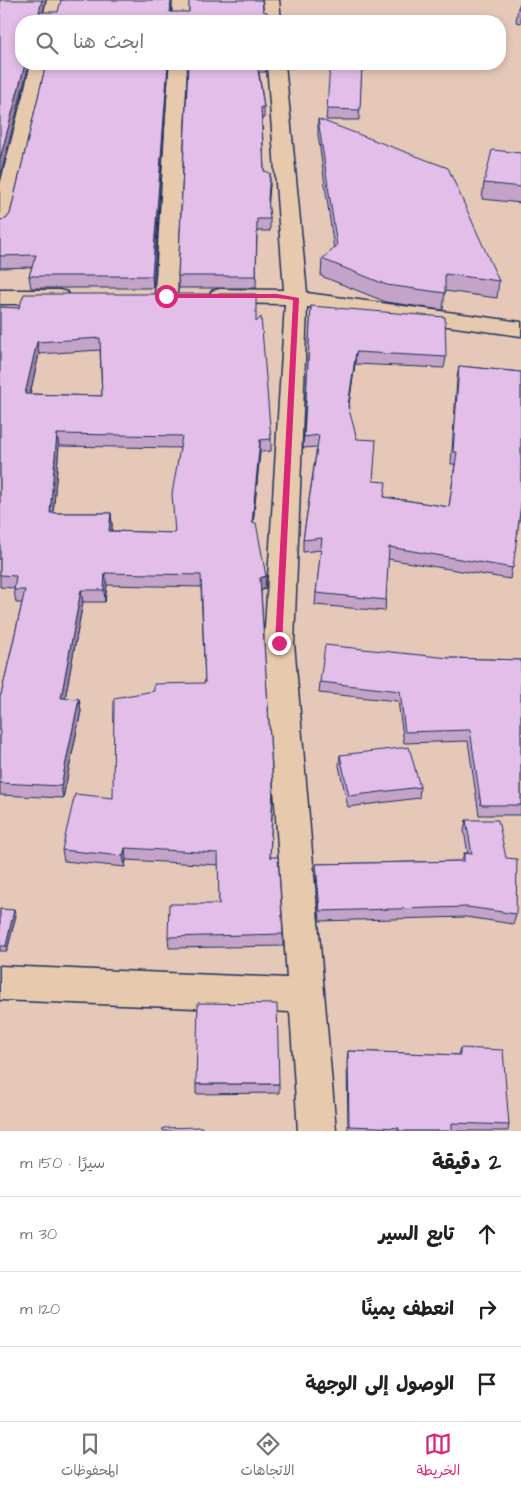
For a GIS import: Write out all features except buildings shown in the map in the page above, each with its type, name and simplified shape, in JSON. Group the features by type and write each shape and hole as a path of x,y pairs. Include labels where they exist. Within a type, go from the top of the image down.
{"street":[{"path":"51,15 55,0"},
{"path":"180,15 181,0"},
{"path":"271,0 272,15"},
{"path":"0,225 39,70"},
{"path":"178,70 175,296 277,296 521,329"},
{"path":"277,70 296,298 279,643 317,1131"},
{"path":"0,297 78,297"},
{"path":"0,983 306,996"}],"route":[{"path":"166,296 277,296 296,298 279,643"}]}
